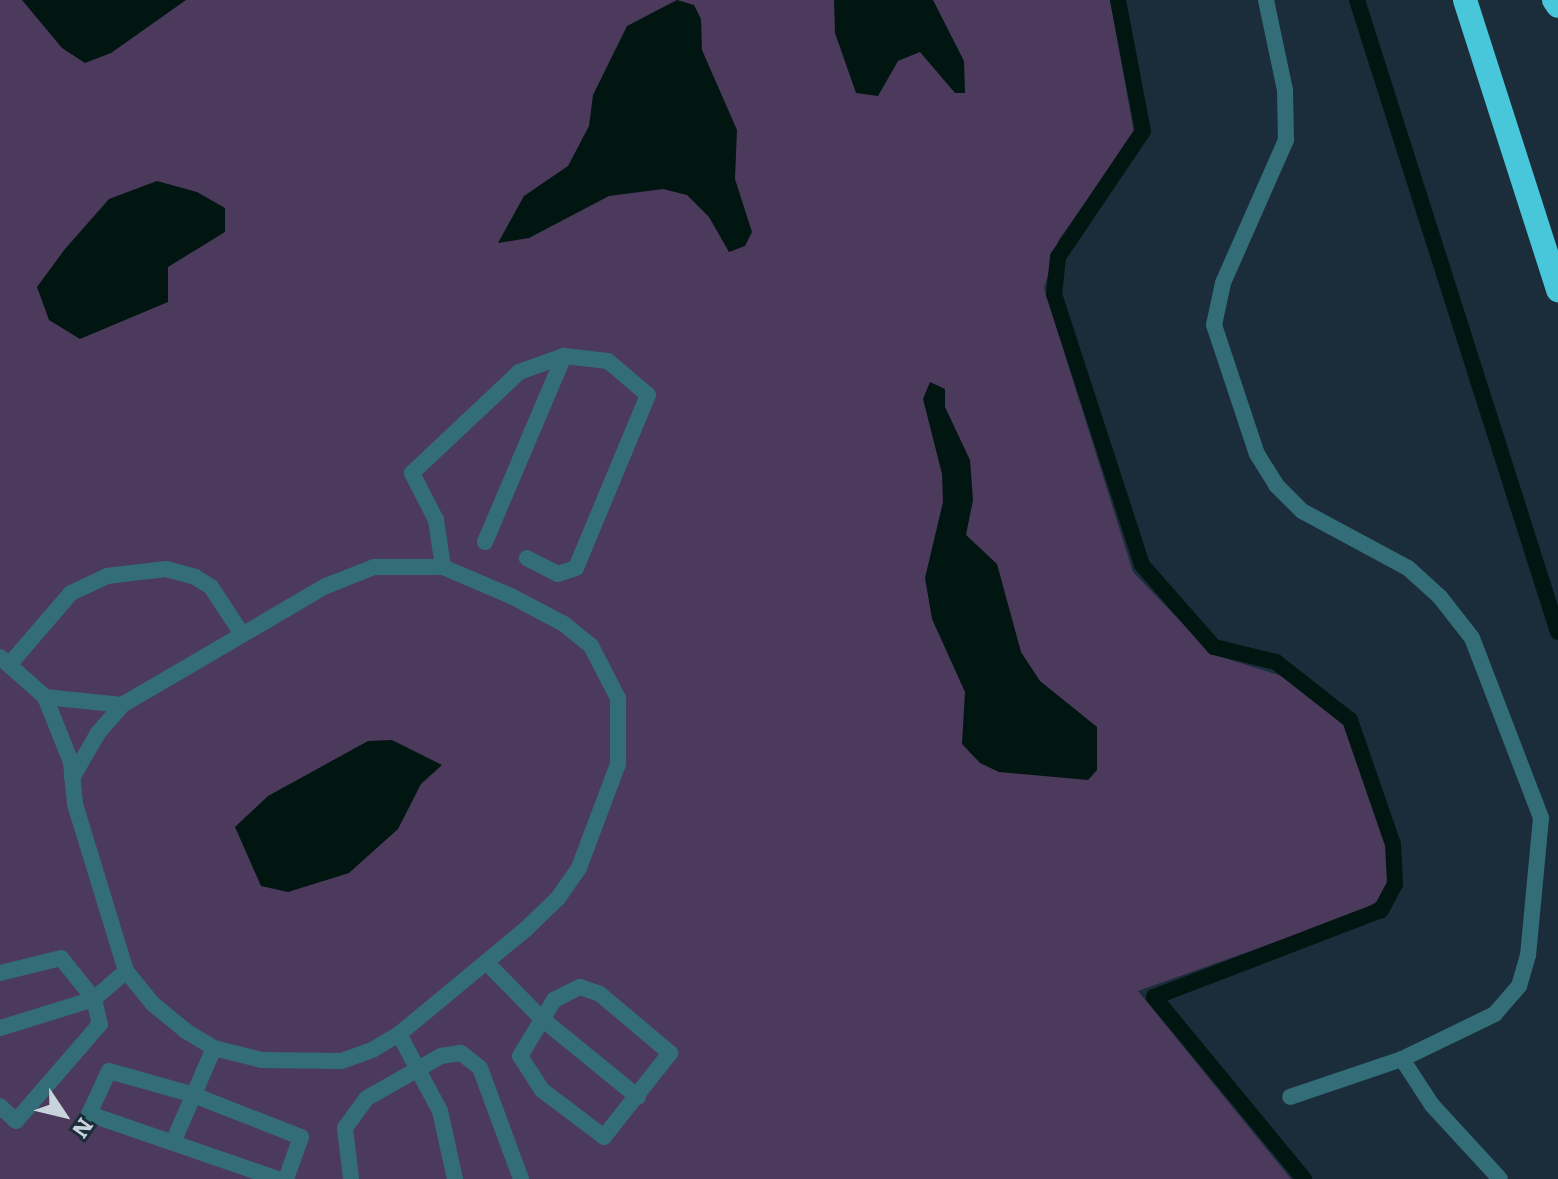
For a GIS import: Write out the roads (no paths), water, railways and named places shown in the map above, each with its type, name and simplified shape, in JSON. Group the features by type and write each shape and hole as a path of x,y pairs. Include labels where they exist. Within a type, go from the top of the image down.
{"highway":[{"path":"1465,0 1558,290"},
{"path":"1554,0 1558,6"}],"street":[{"path":"1266,0 1285,90 1286,140 1223,283 1214,325 1257,454 1276,485 1302,511 1408,568 1448,607 1472,638 1541,818 1528,955 1519,986 1495,1014 1402,1059 1290,1097"},
{"path":"485,542 564,356"},
{"path":"443,567 436,520 412,473 519,372 564,356 608,361 648,395 576,568 558,574 527,558"},
{"path":"72,778 98,733 122,705 326,586 374,567 443,567 462,572 564,624 591,646 618,698 618,764 579,868 558,898 399,1034 341,1061 262,1060 214,1048 153,1004 126,971 75,804 61,730 45,697 4,661 71,593 107,576 166,569 195,577 211,587 242,634"},
{"path":"45,697 88,705 122,705"},
{"path":"0,973 61,958 94,999 100,1024 16,1121 0,1106"},
{"path":"486,962 541,1018 638,1097"},
{"path":"0,1028 94,999 126,971"},
{"path":"590,988 665,1044 670,1053 667,1063 604,1137 542,1090 520,1056 541,1018 563,992 590,988"},
{"path":"399,1034 440,1111 455,1179"},
{"path":"174,1140 191,1094 214,1048"},
{"path":"351,1179 345,1128 367,1098 418,1068 461,1053 480,1068 521,1179"},
{"path":"1402,1059 1432,1105 1500,1179"},
{"path":"278,1179 174,1140 89,1114 109,1071 191,1094 301,1137 286,1179"}],"waterway":[{"path":"1118,0 1143,131 1058,257 1054,294 1142,565 1214,647 1276,662 1350,720 1393,844 1395,884 1381,910 1154,997 1304,1179"},
{"path":"1357,0 1558,632"}]}
